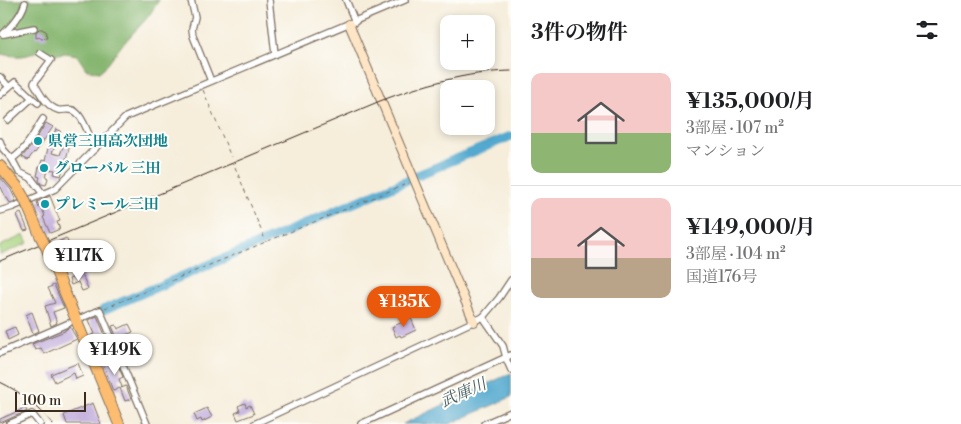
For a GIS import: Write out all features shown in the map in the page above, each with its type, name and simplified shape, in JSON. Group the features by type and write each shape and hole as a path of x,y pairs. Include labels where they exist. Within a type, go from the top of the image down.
{"highway":[{"path":"0,166 18,186 26,203 119,424"}],"street":[{"path":"191,0 195,17 192,29 193,36 211,81"},
{"path":"269,0 274,54"},
{"path":"0,211 55,189 126,117 405,0"},
{"path":"347,1 352,23 414,180 474,322"},
{"path":"1,35 20,15 25,3"},
{"path":"1,35 34,28"},
{"path":"40,53 51,60 34,83 43,98 50,105 58,110 73,110 77,112 95,149"},
{"path":"0,77 9,87"},
{"path":"0,95 16,82 38,103"},
{"path":"8,120 32,98"},
{"path":"12,159 23,149 43,119"},
{"path":"0,141 3,149 12,159 19,172 31,178 43,194"},
{"path":"254,424 474,322 482,317 499,298 511,280"},
{"path":"79,319 100,310 147,424"},
{"path":"482,317 503,346 511,370"},
{"path":"0,353 69,323"},
{"path":"361,424 508,358"},
{"path":"484,424 511,412"},
{"path":"9,424 32,414 40,424"}],"path":[{"path":"200,85 231,157"},
{"path":"235,167 266,242"},
{"path":"100,310 414,180"}],"green space":[{"path":"0,0 159,0 148,17 99,72 86,69 77,55 66,53 51,55 42,49 22,56 0,54"},
{"path":"24,235 28,243 0,255 0,246"}],"water":[{"path":"511,373 511,397 450,424 403,424"}],"building":[{"path":"39,29 46,31 47,38 36,38 36,32"},
{"name":"県営三田高次団地","path":"46,123 53,127 35,153 28,160 22,157 33,144"},
{"path":"56,129 61,131 52,153 60,155 64,144 70,145 61,176 54,174 55,170 48,169 46,185 41,184 40,177 37,176 39,167 42,160 45,161"},
{"path":"0,177 11,190 16,201 10,203 6,198 0,188"},
{"path":"50,196 60,221 57,222 60,229 50,233 43,217 45,216 37,202"},
{"path":"21,213 28,230 24,231 17,215"},
{"path":"66,238 73,253 60,258 54,244"},
{"path":"82,274 88,289 82,291 78,282 71,285 69,279"},
{"path":"54,285 64,308 53,312 57,323 51,326 45,306 55,303 48,288"},
{"path":"32,312 39,331 33,334 26,315"},
{"path":"97,316 110,347 106,349 100,337 92,340 90,336 95,334 89,320"},
{"path":"411,318 416,330 401,337 400,335 396,337 392,327"},
{"path":"129,324 133,332 123,336 126,343 129,342 132,351 124,356 120,345 122,344 120,337 117,338 112,326 116,325 118,329"},
{"path":"15,327 18,335 8,340 5,331"},
{"path":"70,327 77,339 44,354 41,348 35,350 32,344 65,331"},
{"path":"108,355 109,358 114,356 123,377 119,379 121,388 126,386 131,399 125,401 120,388 113,391 103,363 103,357"},
{"path":"78,363 83,376 76,379 74,373 55,382 51,374"},
{"path":"93,403 101,424 67,424 64,415"},
{"path":"245,403 246,407 250,405 254,414 238,420 235,413 240,411 238,406"},
{"path":"25,408 27,411 0,423 0,419"},
{"path":"207,408 212,417 202,422 201,419 197,421 194,414"}],"waterway":[{"path":"418,175 511,136"},
{"path":"103,310 410,179"}],"railway":[{"path":"0,261 380,101 444,80 477,74 511,71"},
{"path":"0,382 29,400 53,424"}],"place":[{"name":"県営三田高次団地","path":"38,141"},
{"name":"グローバル 三田","path":"44,168"},
{"name":"プレミール三田","path":"45,204"}],"water label":[{"name":"武庫川","path":"463,392"}]}
